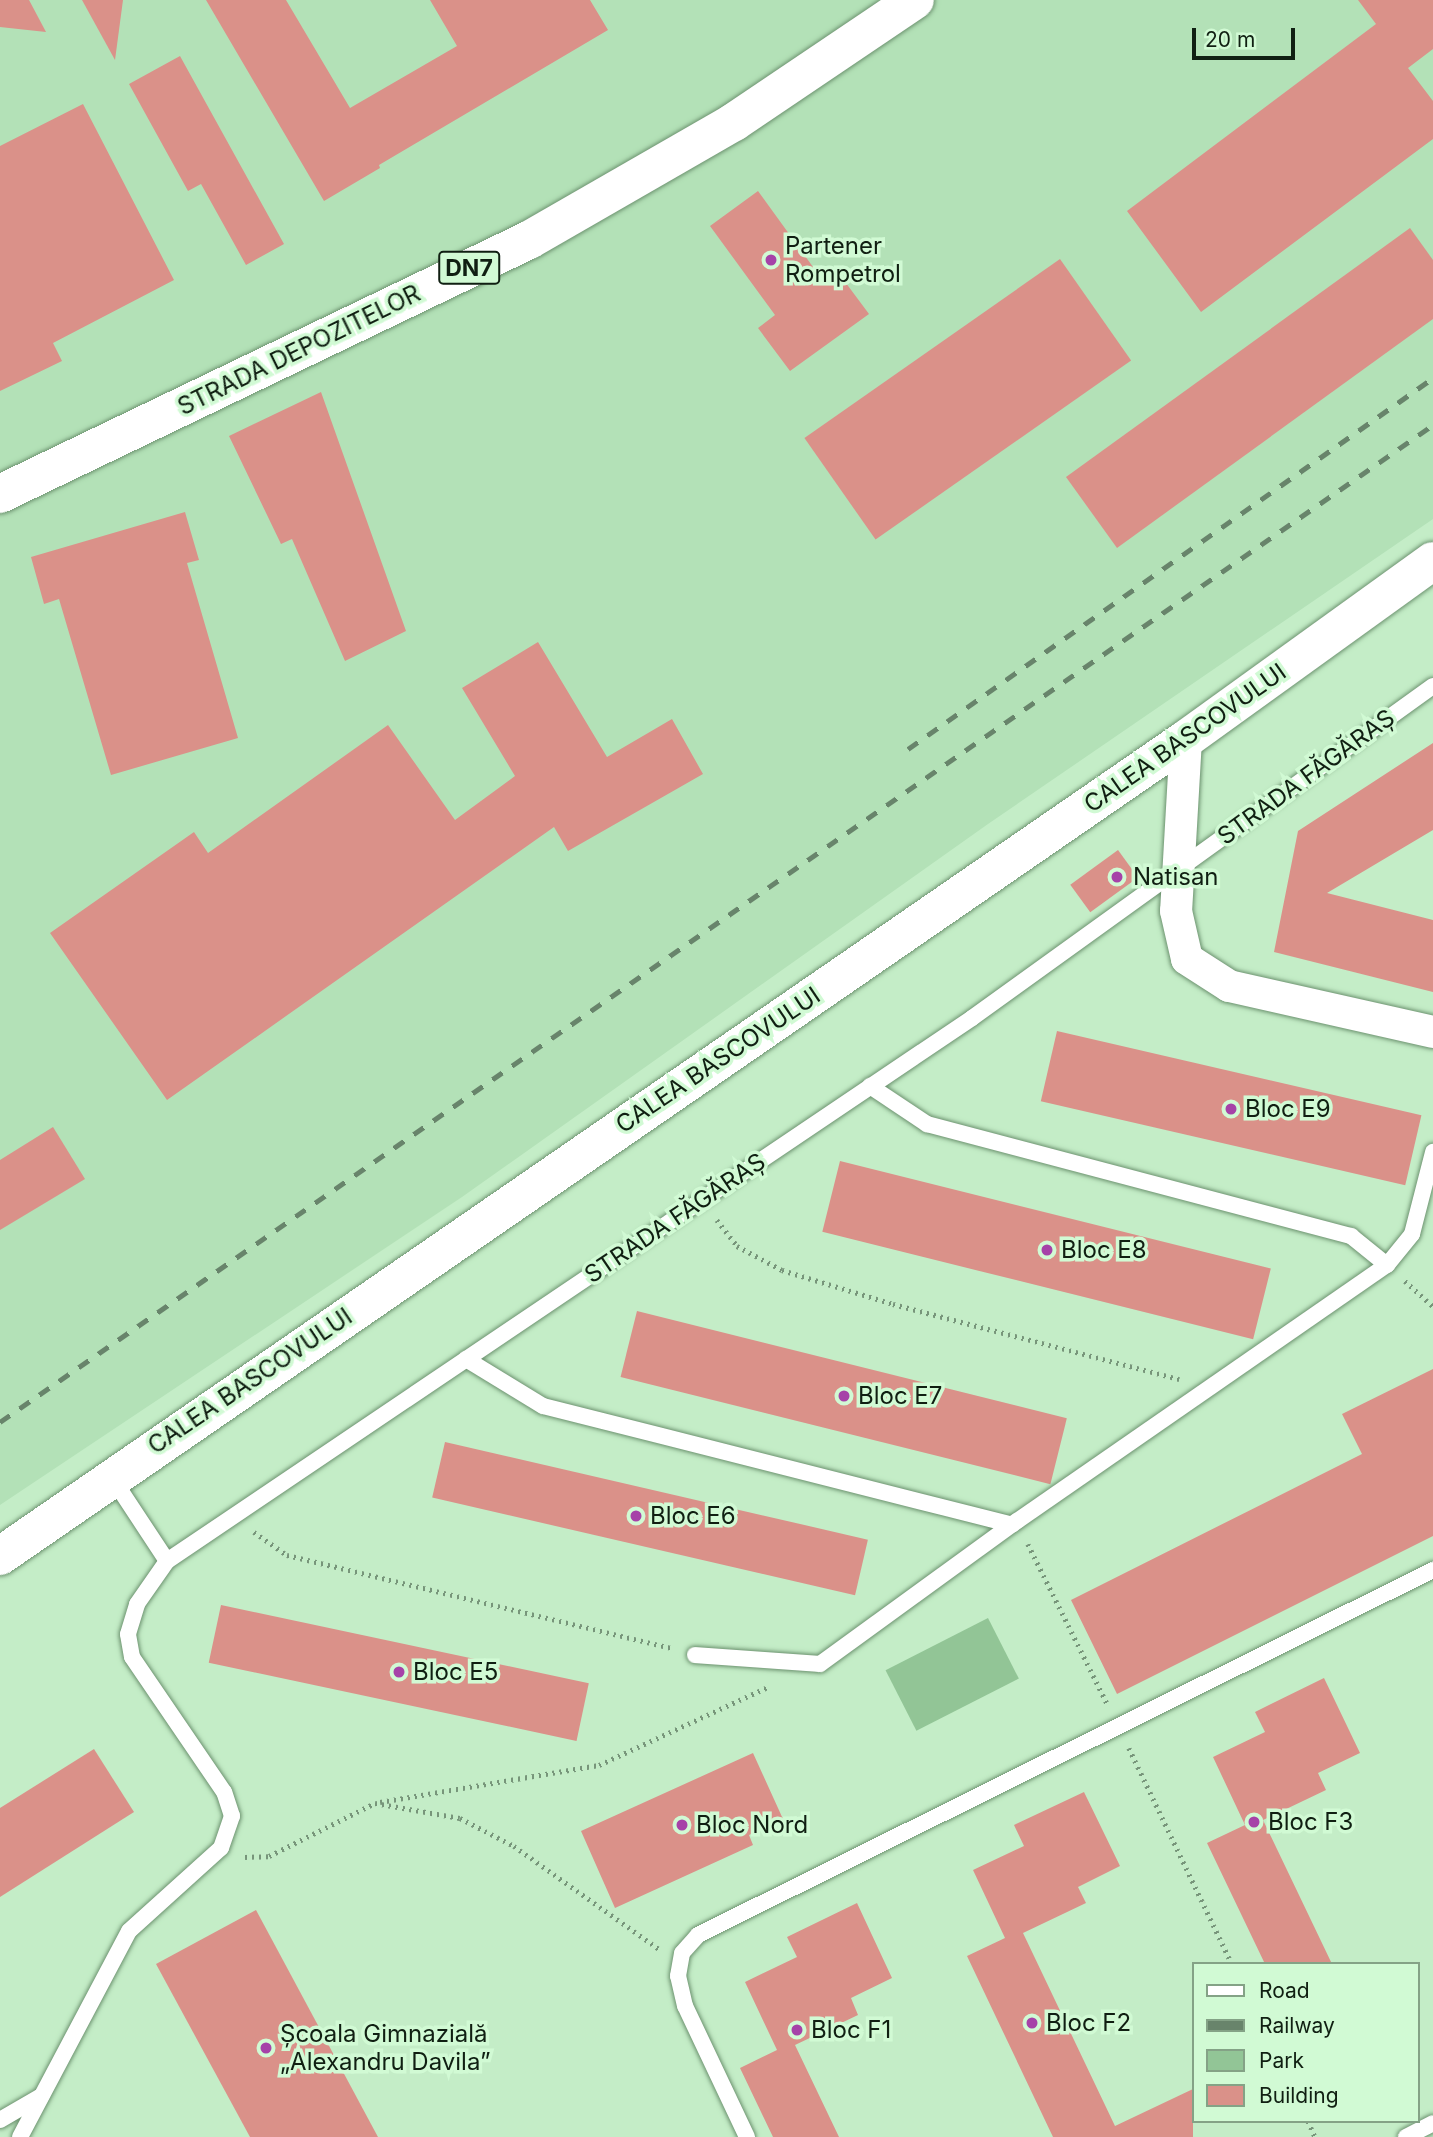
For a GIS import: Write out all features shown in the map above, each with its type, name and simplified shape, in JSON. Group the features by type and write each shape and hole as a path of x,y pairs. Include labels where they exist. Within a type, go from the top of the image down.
{"street":[{"name":"STRADA DEPOZITELOR","path":"0,494 529,240 734,122 915,0"},
{"name":"CALEA BASCOVULUI","path":"0,1556 1186,739 1433,561"},
{"name":"STRADA FĂGĂRAȘ","path":"1186,739 1176,911 1187,959 1229,986 1433,1032"}],"lane":[{"name":"STRADA FĂGĂRAȘ","path":"20,2137 129,1931 221,1848 232,1816 225,1791 132,1657 128,1634 137,1604 167,1561 972,1018 1433,686"},
{"path":"870,1086 927,1124 1351,1236 1387,1265"},
{"path":"695,1655 820,1664 1015,1523 1387,1265 1412,1234 1433,1152"},
{"path":"466,1359 543,1406 1015,1523"},
{"path":"111,1477 167,1561"},
{"path":"747,2137 685,2007 678,1976 680,1963 682,1953 698,1935 1433,1570"},
{"path":"0,2120 41,2096"},
{"path":"1406,2137 1433,2123"}],"path":[{"path":"701,1200 737,1246 782,1270 893,1304 1210,1387"},
{"path":"1387,1265 1433,1306"},
{"path":"232,1517 287,1555 695,1655"},
{"path":"1015,1523 1119,1728 1231,1962"},
{"path":"209,1858 269,1856 375,1803 599,1765 771,1686"},
{"path":"375,1803 460,1818 514,1846 680,1963"}],"shaded area":[{"path":"0,0 1433,0 1433,519 988,824 462,1197 0,1505"}],"green space":[{"path":"988,1618 1019,1679 916,1731 886,1670"}],"building":[{"path":"0,0 29,0 46,32 0,27"},
{"path":"82,0 123,0 115,60"},
{"path":"206,0 286,0 350,108 457,46 430,0 590,0 608,30 379,165 380,168 324,201"},
{"path":"1358,0 1433,0 1433,49 1408,68 1433,101 1433,139 1201,312 1127,211 1376,24"},
{"path":"180,56 284,244 246,265 201,184 188,191 129,84"},
{"path":"83,104 174,280 53,343 62,361 0,391 0,146"},
{"path":"758,191 821,278 834,267 869,314 790,371 758,328 775,315 710,226"},
{"path":"1410,228 1433,260 1433,319 1117,548 1066,477"},
{"path":"1060,259 1131,361 876,540 804,438"},
{"path":"321,392 406,631 345,661 292,539 281,544 229,436"},
{"path":"185,512 199,560 187,563 238,738 111,775 59,599 44,604 31,557"},
{"path":"538,642 607,757 672,719 703,774 568,851 554,827 167,1100 50,933 194,832 208,853 388,725 455,820 515,776 462,688"},
{"path":"1433,743 1433,830 1327,893 1433,920 1433,992 1274,952 1298,831"},
{"path":"1118,850 1138,878 1090,912 1070,885"},
{"name":"Bloc E9","path":"1057,1031 1421,1115 1405,1185 1041,1101"},
{"path":"53,1127 85,1179 0,1230 0,1160"},
{"name":"Bloc E8","path":"840,1161 1271,1268 1253,1339 822,1232"},
{"name":"Bloc E7","path":"637,1311 1067,1418 1050,1484 621,1377"},
{"path":"1433,1369 1433,1536 1117,1694 1071,1600 1362,1454 1342,1414"},
{"name":"Bloc E6","path":"445,1442 868,1540 855,1595 432,1498"},
{"name":"Bloc E5","path":"221,1605 589,1683 577,1741 209,1663"},
{"name":"Bloc F3","path":"1324,1678 1360,1753 1318,1773 1326,1790 1263,1820 1331,1962 1264,1962 1207,1843 1245,1825 1213,1757 1265,1732 1255,1712"},
{"path":"94,1749 134,1812 0,1897 0,1808"},
{"name":"Bloc Nord","path":"753,1753 783,1819 749,1835 753,1845 615,1908 581,1831"},
{"name":"Bloc F2","path":"1084,1792 1120,1866 1078,1887 1086,1903 1023,1933 1115,2126 1192,2089 1193,2137 1053,2137 967,1956 1005,1938 973,1870 1024,1846 1014,1825"},
{"name":"Bloc F1","path":"857,1903 892,1978 851,1998 858,2015 795,2045 839,2137 773,2137 740,2068 777,2050 745,1982 797,1957 787,1937"},
{"name":"Școala Gimnazială „Alexandru Davila”","path":"256,1910 378,2137 250,2137 156,1964"}],"railway":[{"path":"908,749 1433,378"},
{"path":"0,1422 1433,425"}],"place":[{"name":"Partener Rompetrol","path":"771,260"},
{"name":"Natisan","path":"1117,877"},
{"name":"Bloc E9","path":"1231,1109"},
{"name":"Bloc E8","path":"1047,1250"},
{"name":"Bloc E7","path":"844,1396"},
{"name":"Bloc E6","path":"636,1516"},
{"name":"Bloc E5","path":"399,1672"},
{"name":"Bloc F3","path":"1254,1822"},
{"name":"Bloc Nord","path":"682,1825"},
{"name":"Bloc F2","path":"1032,2023"},
{"name":"Bloc F1","path":"797,2030"},
{"name":"Școala Gimnazială „Alexandru Davila”","path":"266,2048"}]}
